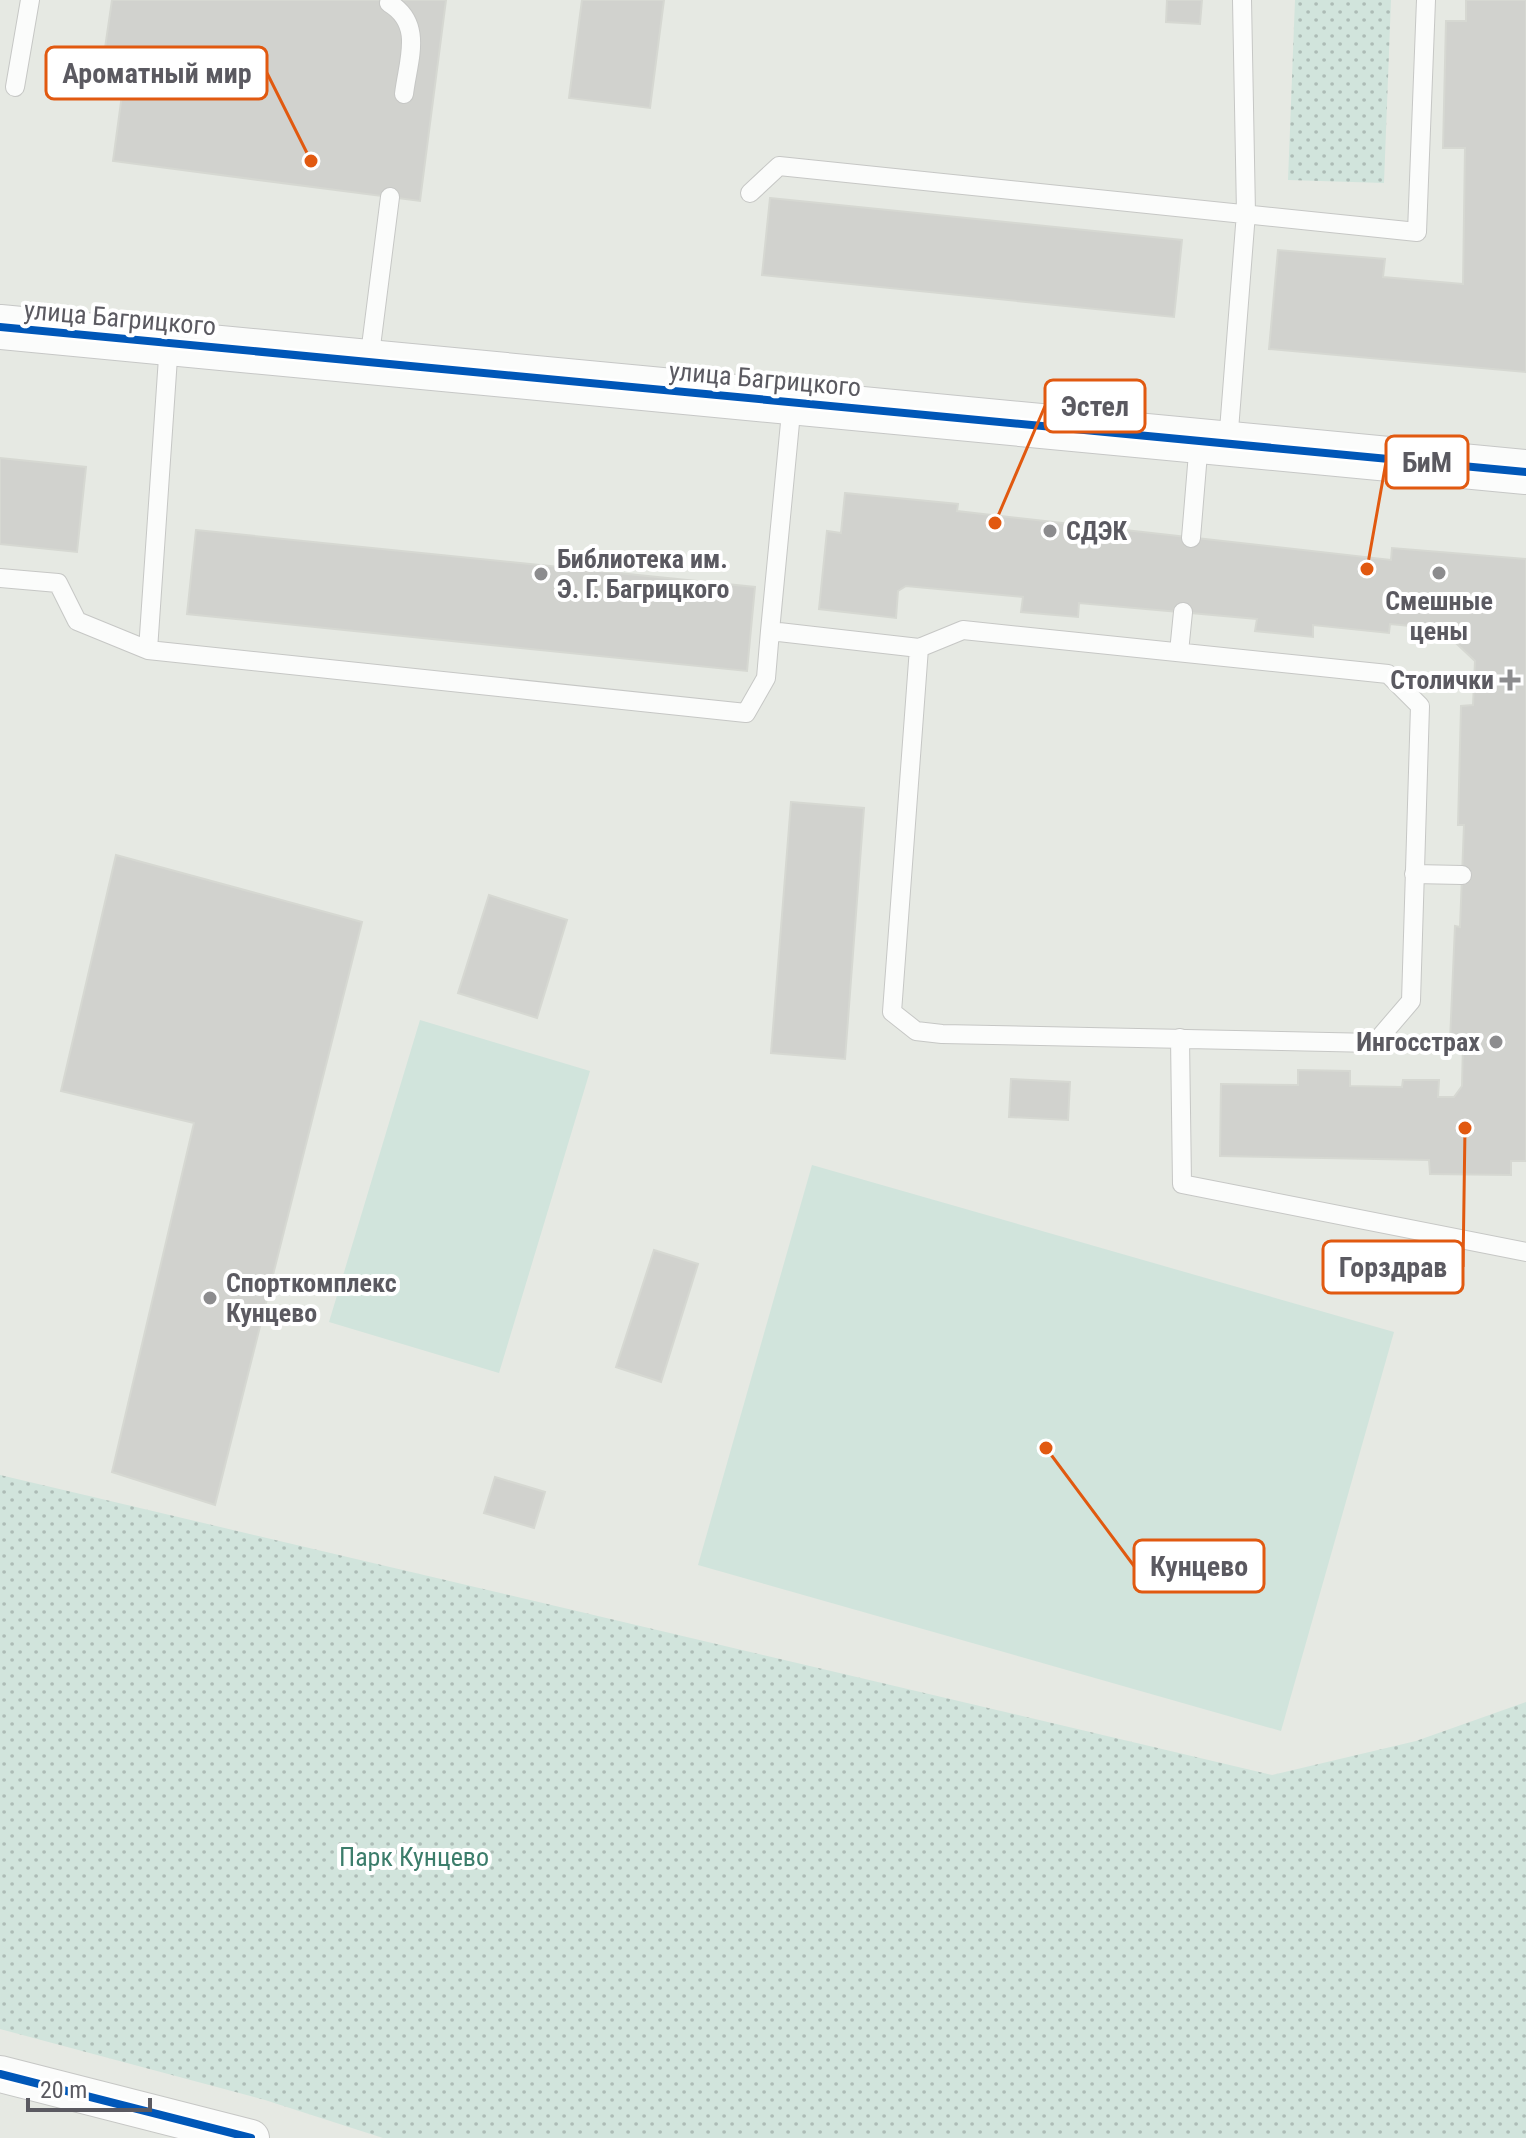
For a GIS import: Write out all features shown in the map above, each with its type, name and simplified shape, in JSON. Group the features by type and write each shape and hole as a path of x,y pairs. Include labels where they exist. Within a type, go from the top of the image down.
{"street":[{"name":"улица Багрицкого","path":"0,327 1526,472"},
{"path":"0,2074 251,2138"}],"lane":[{"path":"15,87 30,0"},
{"path":"370,0 389,2 401,11 411,28 404,94"},
{"path":"1191,538 1213,442 1246,213 1242,0"},
{"path":"750,193 779,166 1417,232 1426,0"},
{"path":"369,362 390,197"},
{"path":"148,650 169,343"},
{"path":"0,578 58,583 77,621 148,650 746,713 766,678 792,402"},
{"path":"1179,652 1183,612"},
{"path":"770,631 919,648 963,630 1388,674 1420,706 1411,1001 1375,1043 916,1031 892,1012 919,648"},
{"path":"1414,874 1462,875"},
{"path":"1180,1038 1182,1184 1526,1252"}],"green space":[{"path":"1295,0 1391,0 1384,183 1288,180"},
{"path":"420,1020 590,1071 499,1373 329,1322"},
{"path":"812,1165 1394,1332 1281,1731 698,1565"},
{"name":"Парк Кунцево","path":"0,1475 1272,1775 1416,1741 1526,1702 1526,2138 383,2138 265,2100 0,2029"}],"building":[{"path":"112,0 446,0 420,201 113,161 127,58 104,55"},
{"path":"582,0 664,0 650,108 569,98"},
{"path":"1167,0 1202,0 1200,24 1166,22"},
{"path":"1466,0 1526,0 1526,372 1269,349 1278,250 1385,259 1383,277 1463,284 1465,148 1443,148 1446,21 1466,21"},
{"path":"770,198 1182,240 1174,317 762,275"},
{"path":"0,458 86,467 77,552 0,544"},
{"path":"845,493 958,504 957,511 1391,560 1392,548 1526,559 1526,1161 1511,1161 1511,1175 1430,1174 1429,1160 1220,1156 1221,1084 1298,1085 1298,1070 1350,1071 1350,1086 1402,1087 1403,1080 1439,1080 1438,1097 1454,1097 1462,1086 1463,1042 1450,1041 1455,926 1460,927 1464,825 1458,825 1461,706 1473,705 1475,661 1441,629 1390,624 1389,633 1313,625 1313,637 1255,631 1257,619 1079,603 1078,617 1021,612 1023,597 906,586 898,591 896,618 819,609 827,531 841,533"},
{"path":"196,530 755,587 747,671 187,614"},
{"path":"791,802 864,808 845,1059 771,1053"},
{"name":"Спорткомплекс Кунцево","path":"116,855 362,922 215,1505 112,1472 194,1123 61,1091"},
{"path":"489,895 567,920 537,1018 458,993"},
{"path":"1011,1079 1070,1082 1068,1120 1009,1117"},
{"path":"654,1250 698,1264 661,1382 616,1367"},
{"path":"495,1477 545,1492 534,1528 484,1513"}],"cycle path":[{"path":"0,327 1526,472"},
{"path":"0,2074 251,2138"}],"place":[{"name":"Ароматный мир","path":"311,161"},
{"name":"Эстел","path":"995,523"},
{"name":"СДЭК","path":"1050,531"},
{"name":"БиМ","path":"1367,569"},
{"name":"Смешные цены","path":"1439,573"},
{"name":"Библиотека им. Э. Г. Багрицкого","path":"541,574"},
{"name":"Столички","path":"1510,680"},
{"name":"Ингосстрах","path":"1496,1042"},
{"name":"Горздрав","path":"1465,1128"},
{"name":"Спорткомплекс Кунцево","path":"210,1298"},
{"name":"Кунцево","path":"1046,1448"}]}
